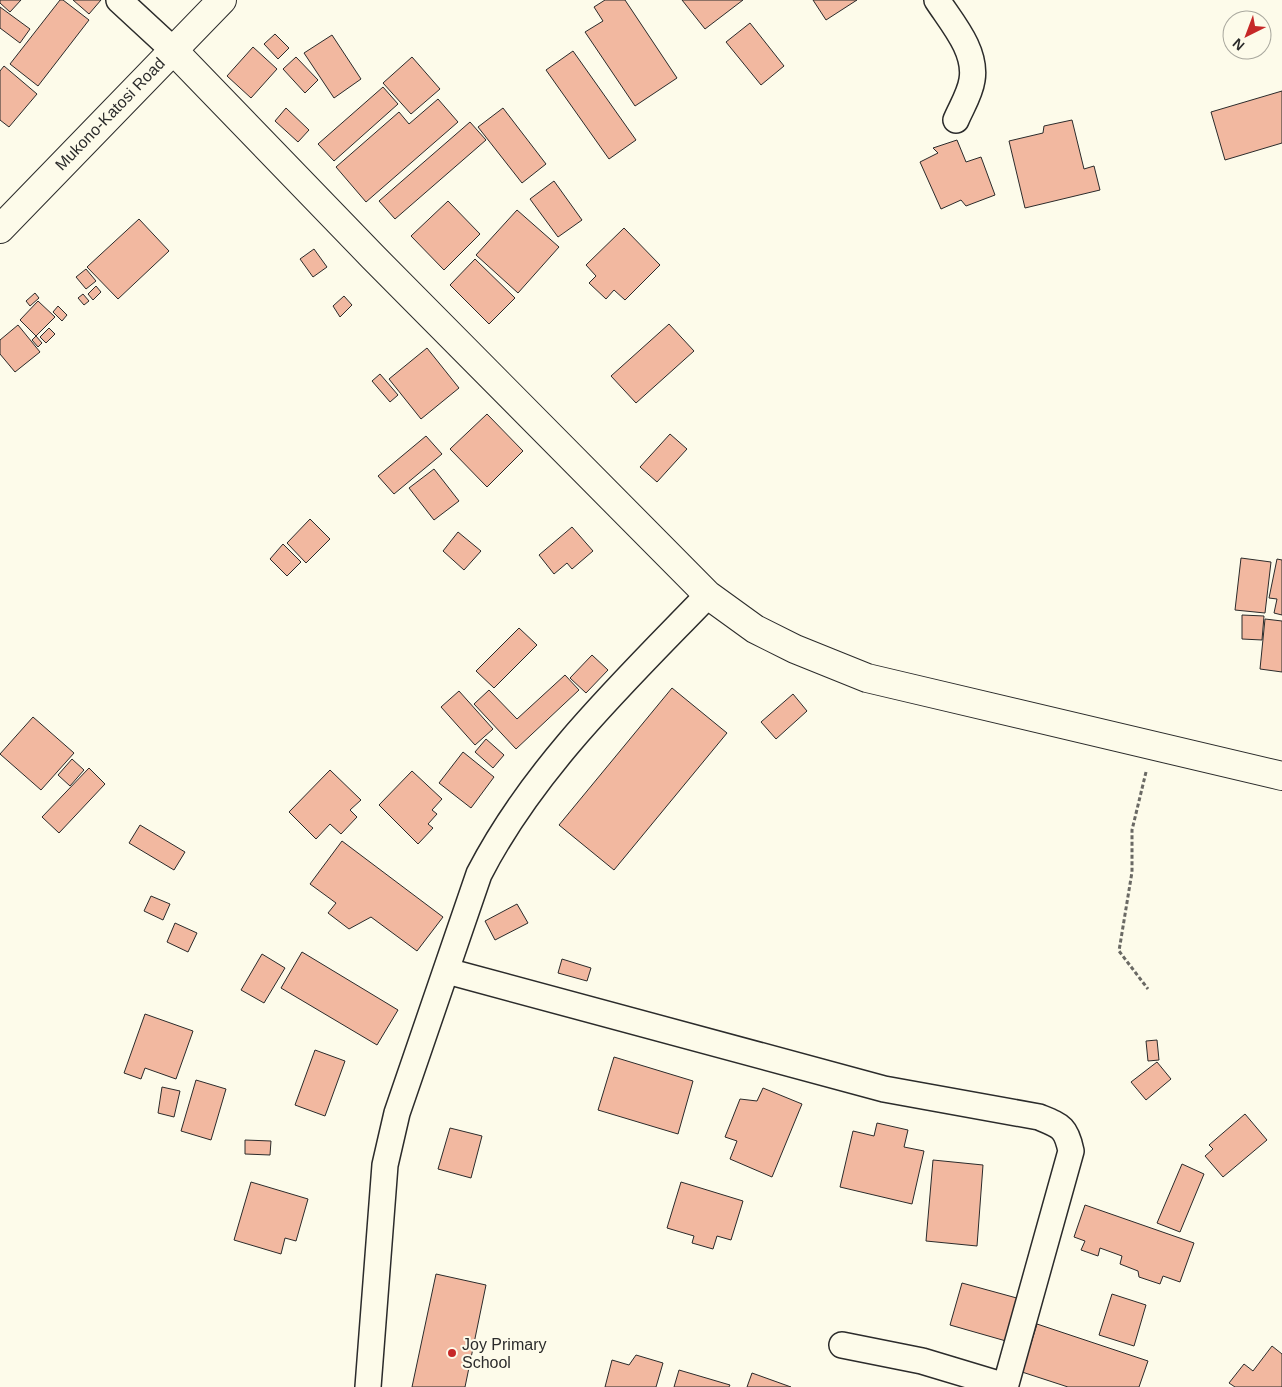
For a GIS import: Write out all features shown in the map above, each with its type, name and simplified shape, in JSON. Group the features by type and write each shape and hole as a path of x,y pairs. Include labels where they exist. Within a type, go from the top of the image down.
{"street":[{"path":"119,0 172,50 380,264 708,594 763,633 795,649 867,678 1282,776"},
{"name":"Mukono-Katosi Road","path":"0,229 222,0"},
{"path":"936,0 956,28 973,67 972,83 956,120"},
{"path":"368,1387 385,1165 397,1113 480,874 496,841 535,784 619,688 708,594"},
{"path":"447,971 884,1090 1039,1117 1057,1124 1068,1134 1071,1151 1006,1384 995,1383 922,1361 842,1345"}],"path":[{"path":"1148,989 1119,951 1132,872 1132,830 1145,776 1158,746"}],"building":[{"path":"0,0 21,0 10,12 0,3"},
{"path":"60,0 63,0 89,20 38,86 10,64"},
{"path":"73,0 101,0 89,14"},
{"path":"605,0 625,0 677,78 635,106 585,32 603,21 594,7"},
{"path":"682,0 743,0 705,29"},
{"path":"813,0 857,0 826,20"},
{"path":"0,7 30,29 20,43 0,28"},
{"path":"750,23 784,66 761,85 726,42"},
{"path":"275,34 289,48 278,59 264,44"},
{"path":"332,35 361,79 334,98 304,53"},
{"path":"253,47 277,69 251,98 227,76"},
{"path":"573,51 636,140 609,159 546,70"},
{"path":"296,57 318,80 305,93 283,69"},
{"path":"412,57 440,89 411,114 383,83"},
{"path":"4,66 37,94 9,127 0,120 0,71"},
{"path":"383,87 398,104 334,161 318,144"},
{"path":"1282,91 1282,143 1225,160 1211,112"},
{"path":"438,99 458,122 366,202 336,167 399,112 409,124"},
{"path":"286,108 309,130 298,142 275,121"},
{"path":"503,108 546,164 522,183 478,127"},
{"path":"1072,120 1084,169 1094,166 1100,190 1025,208 1009,141 1043,133 1044,126"},
{"path":"470,122 486,140 395,219 379,201"},
{"path":"957,140 966,162 981,157 995,195 966,206 961,200 941,209 920,162 938,153 933,148"},
{"path":"554,181 582,220 558,237 530,199"},
{"path":"448,201 480,234 444,270 411,236"},
{"path":"517,210 559,247 518,293 476,255"},
{"path":"139,219 169,251 118,299 87,267"},
{"path":"624,228 660,265 625,300 614,290 606,299 589,283 596,276 586,265"},
{"path":"314,249 327,267 313,277 300,259"},
{"path":"475,259 515,298 489,324 450,285"},
{"path":"86,269 96,281 86,289 76,277"},
{"path":"96,286 101,292 93,300 88,294"},
{"path":"35,293 39,298 30,306 26,301"},
{"path":"83,294 89,301 84,305 78,298"},
{"path":"344,296 352,305 340,317 333,306"},
{"path":"38,301 55,317 36,336 20,320"},
{"path":"58,306 67,315 62,321 53,312"},
{"path":"669,324 694,351 636,403 611,376"},
{"path":"18,325 40,352 15,372 0,354 0,340"},
{"path":"49,328 55,334 46,343 40,337"},
{"path":"36,336 42,343 38,347 32,340"},
{"path":"427,348 459,388 421,419 389,379"},
{"path":"380,374 398,395 390,402 372,381"},
{"path":"487,414 523,451 487,487 450,449"},
{"path":"670,434 687,449 657,482 640,467"},
{"path":"426,436 442,454 394,494 378,476"},
{"path":"434,469 459,501 434,520 409,488"},
{"path":"310,519 330,539 306,563 287,543"},
{"path":"572,527 593,551 572,569 567,563 554,574 539,555"},
{"path":"458,532 481,551 464,570 443,551"},
{"path":"283,544 301,562 287,576 270,559"},
{"path":"1241,558 1271,562 1265,613 1235,610"},
{"path":"1277,559 1282,560 1282,615 1274,613 1277,599 1269,598"},
{"path":"1242,615 1264,616 1262,640 1242,639"},
{"path":"1265,619 1282,621 1282,672 1260,669"},
{"path":"519,628 537,645 494,688 476,671"},
{"path":"592,655 608,670 586,693 570,678"},
{"path":"565,675 579,690 516,749 474,704 489,690 517,719"},
{"path":"672,688 727,733 614,870 559,825"},
{"path":"459,691 493,729 475,745 441,707"},
{"path":"793,694 807,711 776,739 761,722"},
{"path":"33,717 74,753 41,790 0,754"},
{"path":"486,739 504,755 493,768 475,752"},
{"path":"463,752 494,777 471,808 439,783"},
{"path":"72,759 84,770 70,786 58,775"},
{"path":"89,768 105,784 59,833 42,817"},
{"path":"330,770 361,800 350,810 357,817 341,834 330,824 316,839 289,812"},
{"path":"412,771 442,799 432,810 437,814 428,824 433,828 418,844 379,805"},
{"path":"140,825 185,852 174,870 129,843"},
{"path":"342,841 443,917 417,951 371,917 349,929 328,913 336,903 310,884"},
{"path":"151,896 170,904 163,920 144,911"},
{"path":"517,904 528,923 495,940 485,921"},
{"path":"175,923 197,933 188,952 167,942"},
{"path":"302,952 398,1010 377,1045 281,988"},
{"path":"262,954 285,968 264,1003 241,990"},
{"path":"562,959 591,968 587,981 558,973"},
{"path":"145,1014 193,1031 176,1079 145,1068 141,1079 124,1073"},
{"path":"1157,1040 1159,1060 1148,1061 1146,1041"},
{"path":"315,1050 345,1061 325,1116 295,1105"},
{"path":"614,1057 693,1081 678,1134 598,1110"},
{"path":"1157,1062 1171,1079 1146,1100 1131,1082"},
{"path":"196,1080 226,1089 211,1140 181,1131"},
{"path":"162,1087 180,1091 174,1117 158,1113"},
{"path":"763,1088 802,1104 772,1177 730,1159 737,1141 725,1137 740,1099 757,1101"},
{"path":"1245,1114 1267,1140 1223,1177 1205,1156 1213,1149 1209,1145"},
{"path":"877,1123 908,1130 904,1147 924,1151 912,1204 840,1187 853,1131 874,1136"},
{"path":"450,1128 482,1136 471,1178 438,1169"},
{"path":"245,1140 271,1141 270,1155 245,1154"},
{"path":"933,1160 983,1165 977,1246 926,1241"},
{"path":"1182,1164 1204,1174 1180,1232 1157,1223"},
{"path":"251,1182 308,1199 296,1241 285,1238 281,1254 234,1240"},
{"path":"681,1182 743,1201 731,1240 717,1236 713,1249 692,1243 694,1236 667,1228"},
{"path":"1085,1205 1194,1243 1180,1282 1163,1276 1160,1284 1139,1277 1138,1271 1120,1264 1122,1256 1100,1248 1098,1256 1081,1250 1085,1241 1074,1237"},
{"path":"436,1274 486,1285 465,1387 412,1387"},
{"path":"962,1283 1024,1300 1013,1343 950,1325"},
{"path":"1112,1294 1146,1305 1134,1346 1099,1335"},
{"path":"1037,1324 1148,1361 1139,1387 1068,1387 1022,1372"},
{"path":"1272,1346 1282,1354 1282,1387 1235,1387 1229,1383 1244,1364 1253,1371"},
{"path":"636,1355 663,1363 656,1387 605,1387 612,1360 629,1365"},
{"path":"679,1370 730,1385 729,1387 674,1387"},
{"path":"752,1373 791,1387 747,1387"}],"place":[{"name":"Joy Primary School","path":"452,1353"}]}
